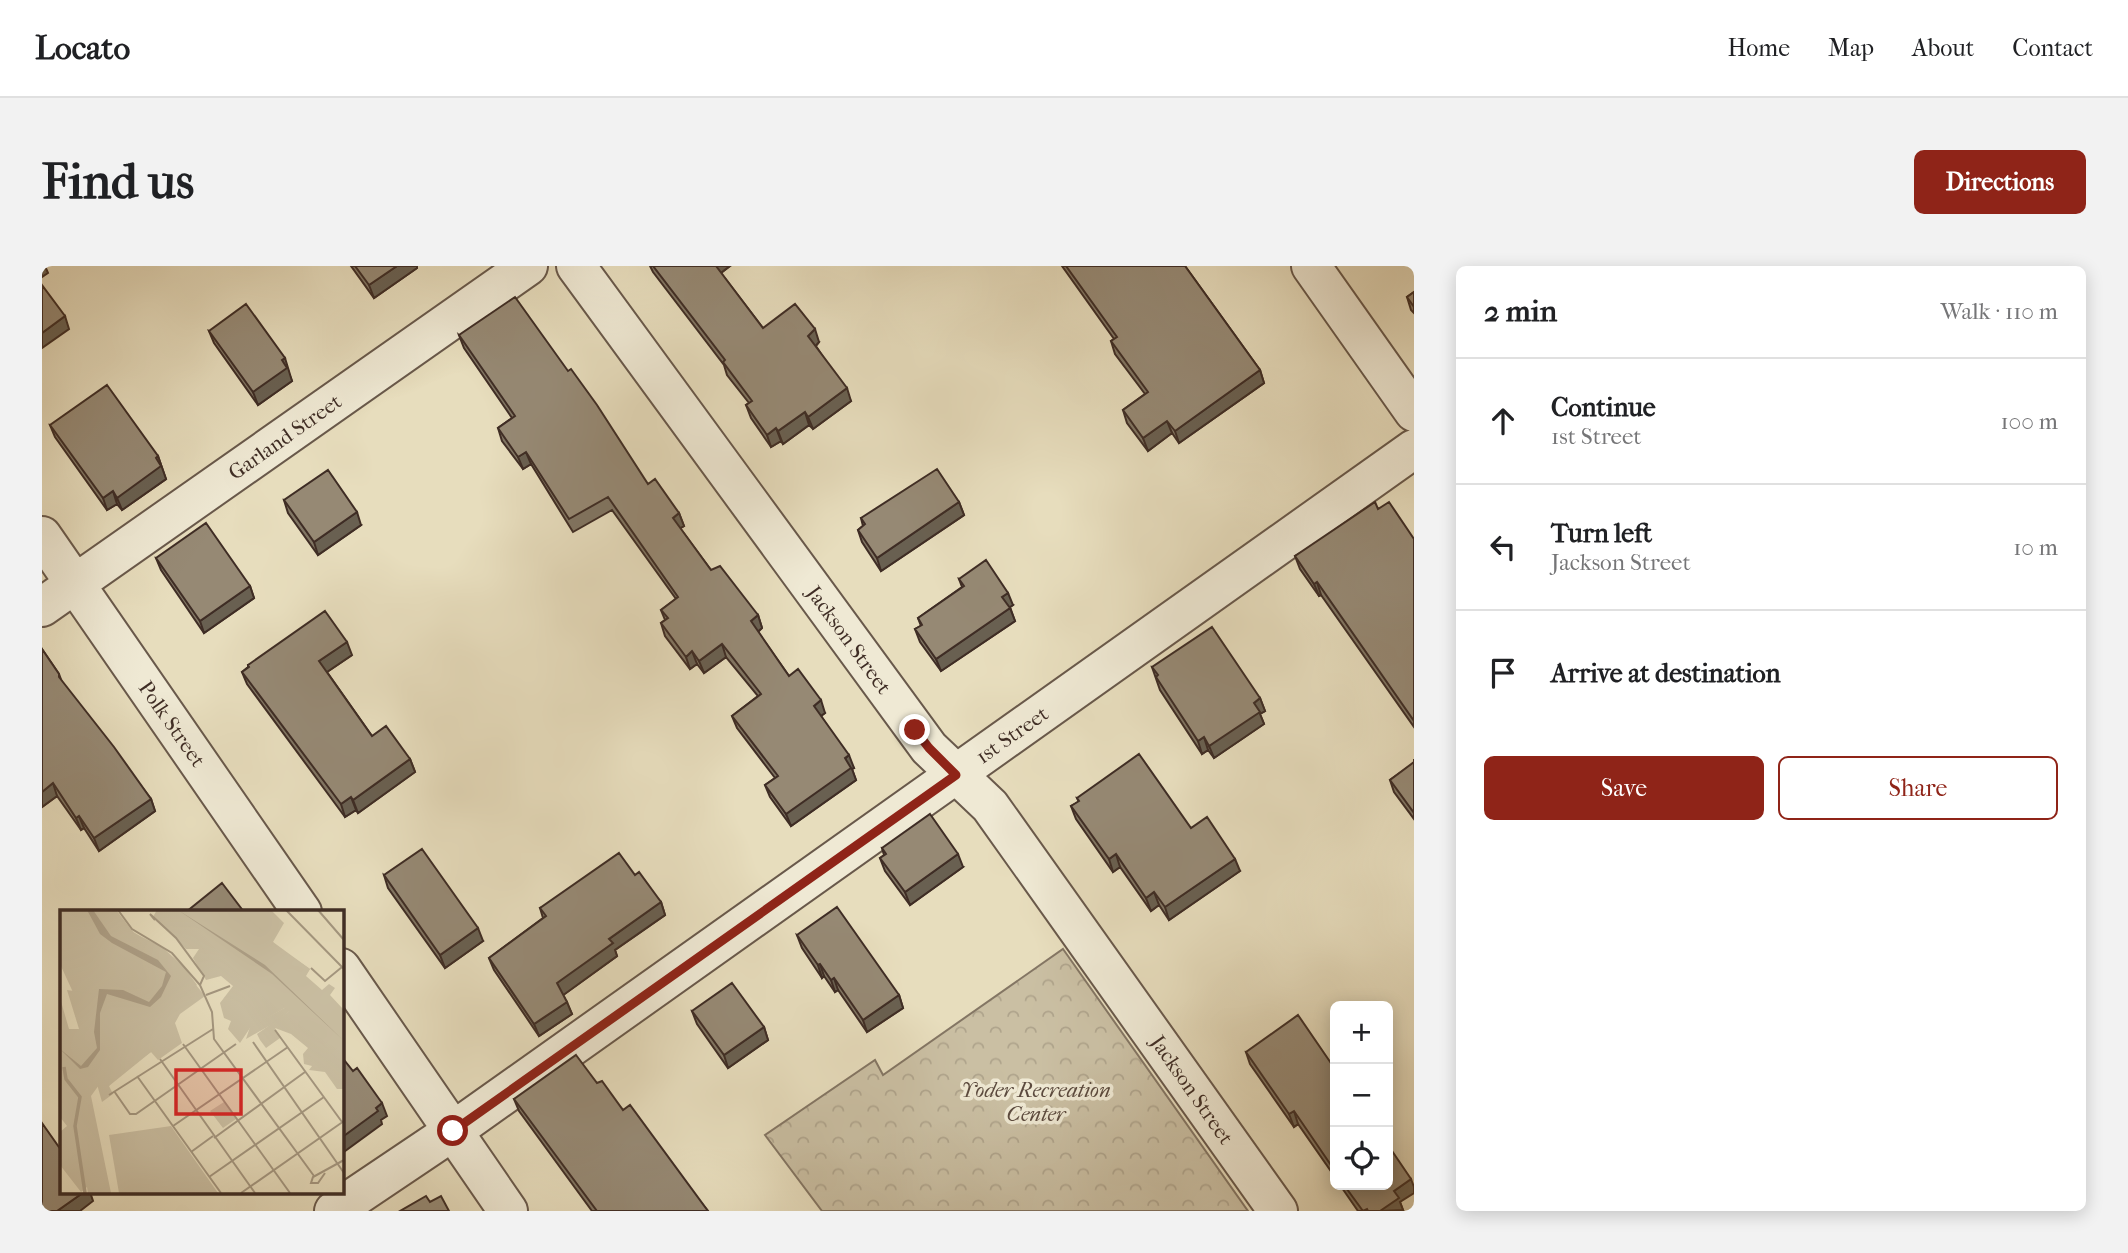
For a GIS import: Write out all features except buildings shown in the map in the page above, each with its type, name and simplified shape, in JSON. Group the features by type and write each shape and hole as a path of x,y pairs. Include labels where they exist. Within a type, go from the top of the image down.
{"street":[{"name":"Garland Street","path":"42,607 528,266"},
{"name":"Jackson Street","path":"576,266 929,748 990,806 1278,1211"},
{"path":"1311,266 1414,412"},
{"name":"1st Street","path":"334,1211 453,1131 1414,449"},
{"name":"Polk Street","path":"42,536 301,910"},
{"path":"343,971 508,1211"}],"green space":[{"name":"Yoder Recreation Center","path":"1063,949 1248,1211 822,1211 765,1135 875,1060 883,1075"}],"route":[{"path":"453,1131 956,775 915,730"}]}
